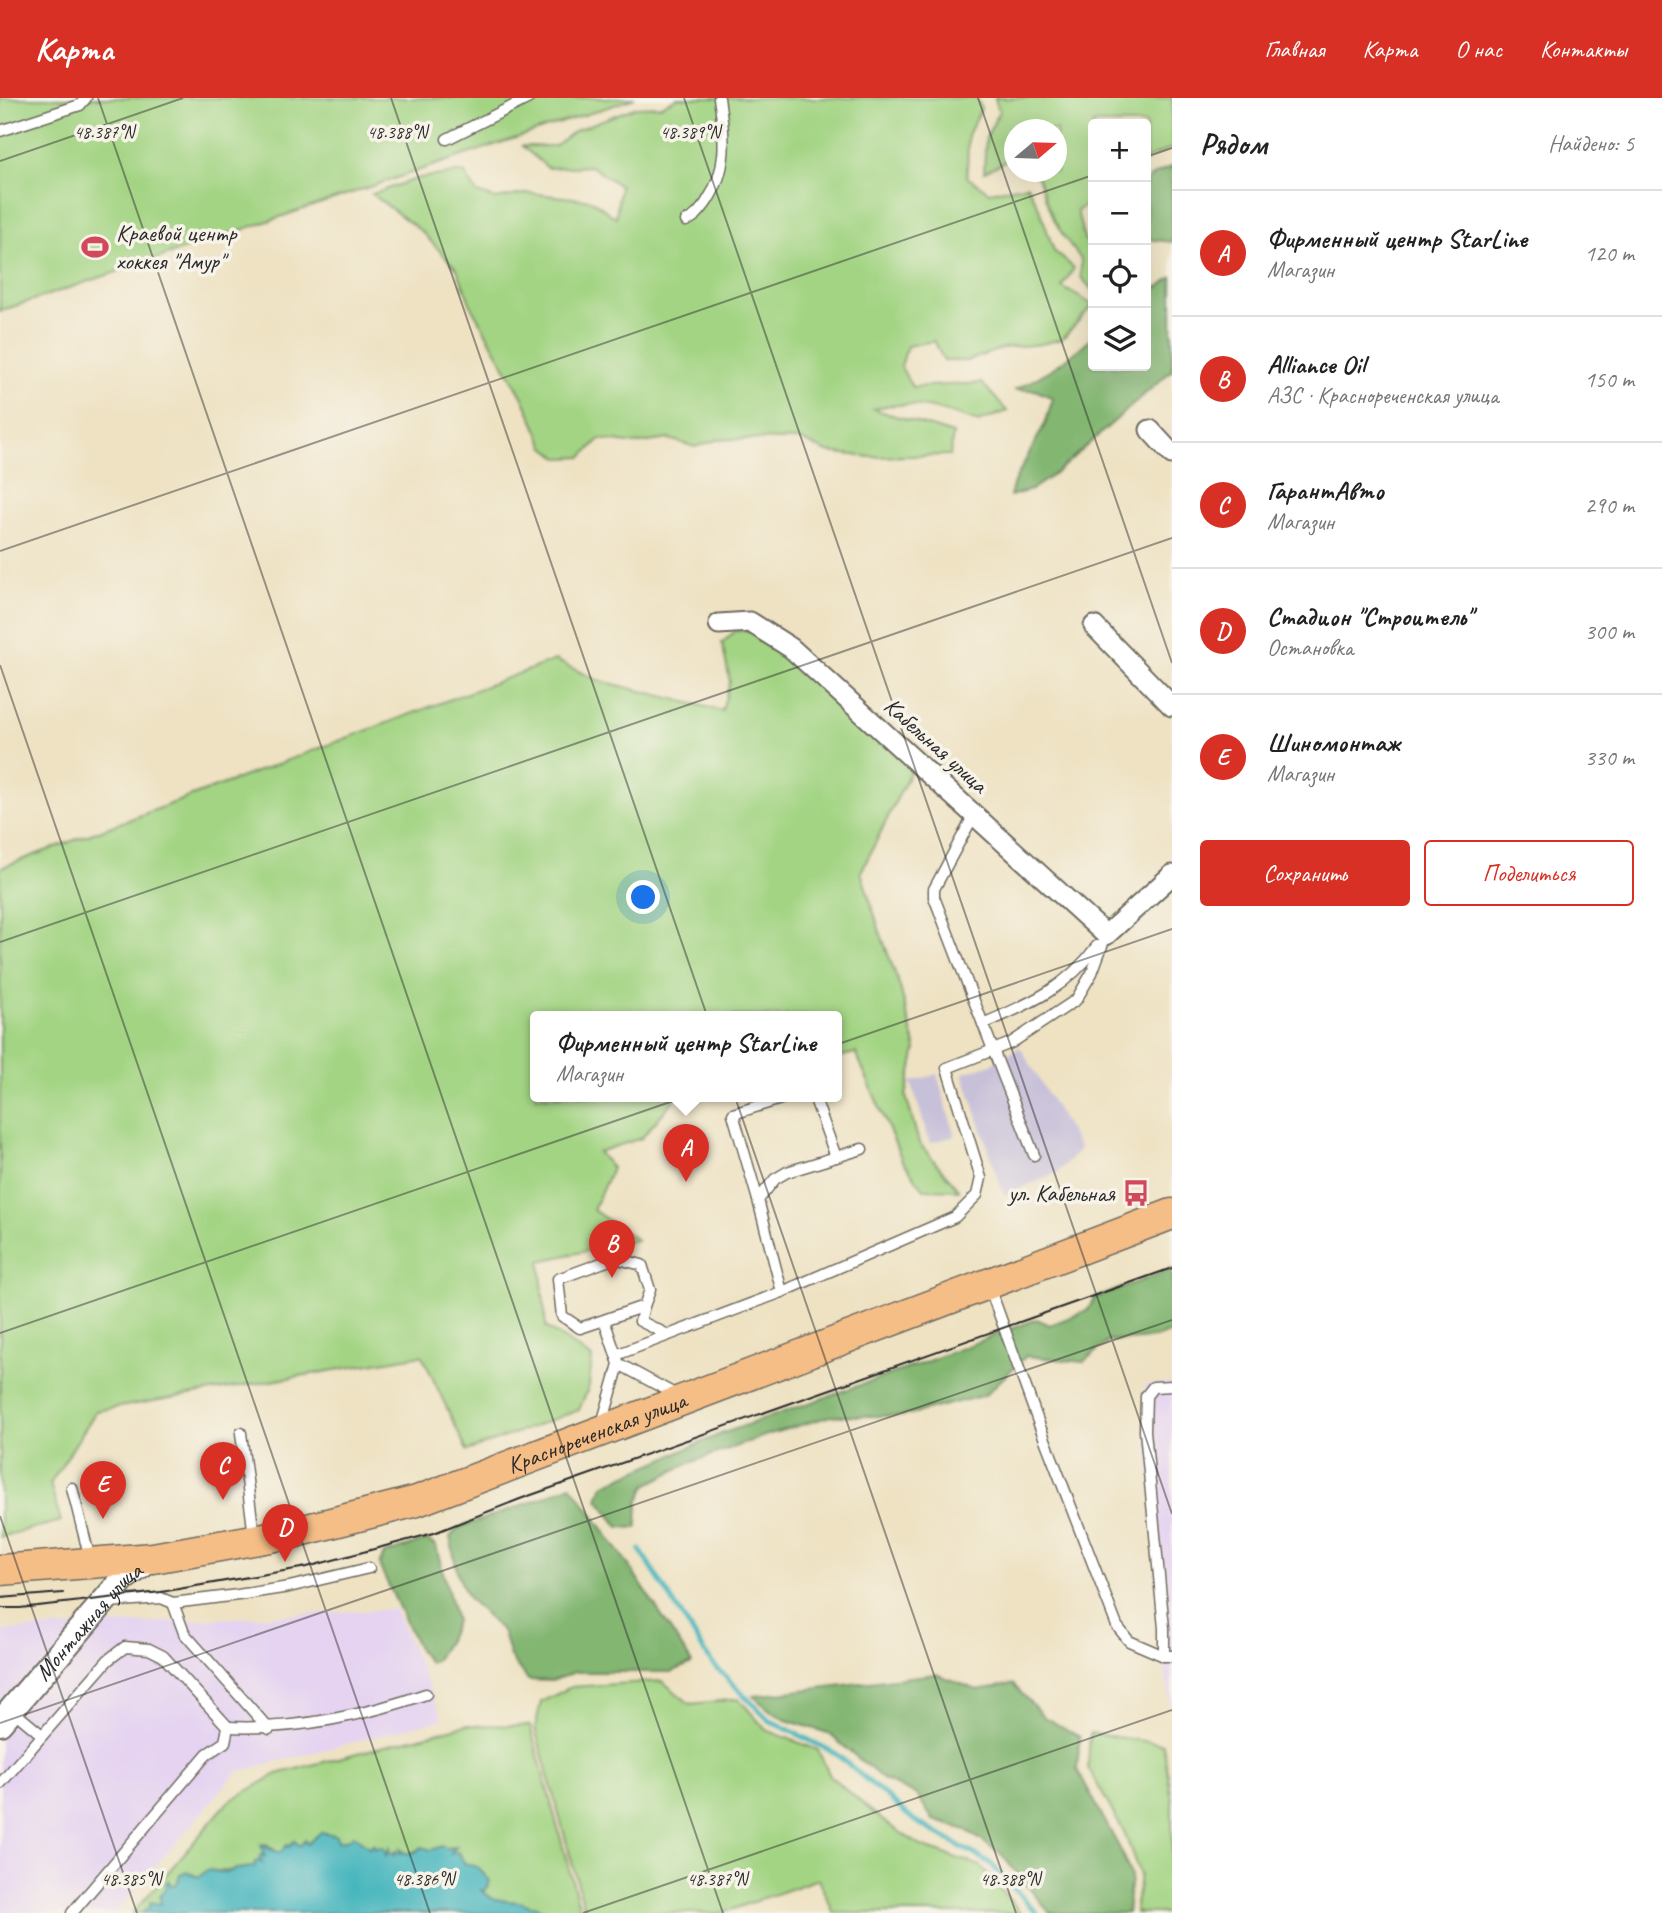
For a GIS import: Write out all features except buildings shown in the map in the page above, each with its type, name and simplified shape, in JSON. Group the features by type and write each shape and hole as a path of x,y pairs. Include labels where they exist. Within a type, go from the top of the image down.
{"main road":[{"name":"Краснореченская улица","path":"0,1570 153,1559 292,1533 417,1502 1172,1214"}],"street":[{"path":"1150,430 1172,454"},
{"name":"Кабельная улица","path":"719,624 750,622 791,648 1106,935"},
{"path":"1094,626 1172,706"},
{"path":"1106,935 1172,875"},
{"name":"Монтажная улица","path":"6,1716 124,1578 153,1559"},
{"path":"86,1564 96,1570 103,1580 102,1602"}],"lane":[{"path":"0,131 80,105 86,98"},
{"path":"447,139 530,98"},
{"path":"686,221 696,217 716,188 725,159 719,98"},
{"path":"975,813 934,889 934,897 1034,1155"},
{"path":"983,1024 1052,992 1083,967 1106,935"},
{"path":"618,1359 668,1335 782,1292 955,1217 977,1195 981,1178 947,1068 1011,1043 1076,1000 1092,973 1106,935"},
{"path":"771,1102 733,1114 782,1292"},
{"path":"816,1102 836,1157"},
{"path":"758,1199 775,1180 787,1172 862,1149"},
{"path":"644,1306 580,1328 562,1316 558,1279 615,1258 642,1265 650,1290 640,1321 668,1335"},
{"path":"988,1283 1117,1626 1129,1641 1168,1656 1145,1431 1146,1396 1153,1387 1172,1386"},
{"path":"599,1434 618,1359 604,1320"},
{"path":"618,1359 685,1400"},
{"path":"242,1433 255,1540"},
{"path":"72,1488 86,1564"},
{"path":"102,1602 161,1598 173,1603 289,1587 369,1568"},
{"path":"173,1603 184,1633 269,1729"},
{"path":"0,1784 108,1660 125,1647 149,1649 163,1657 228,1727 269,1729 384,1709 426,1695"},
{"path":"6,1716 42,1735"},
{"path":"72,1913 207,1754 225,1742 228,1727"}],"shaded area":[{"path":"1020,1047 1080,1149 1057,1173 1004,1195 963,1073 992,1064"},
{"path":"937,1074 955,1136 930,1143 911,1082"},
{"path":"1172,1383 1172,1713 1159,1632 1145,1385"},
{"path":"395,1609 443,1719 237,1772 115,1913 0,1913 0,1631"}],"green space":[{"name":"Краевой центр хоккея \"Амур\"","path":"0,98 635,98 0,311"},
{"path":"677,98 977,98 981,109 968,135 967,177 989,192 1027,185 1040,210 1054,251 1074,268 1062,287 1088,302 1088,310 1062,339 1003,348 967,361 944,361 934,341 907,346 901,367 912,387 982,383 1007,411 978,422 913,405 873,409 953,434 950,455 870,457 827,452 801,440 720,439 695,447 669,439 635,444 600,439 582,457 559,458 545,447 523,398 472,308 457,269 421,231 372,194 419,178 464,172 477,193 496,199 528,193 591,200 616,218 620,186 591,166 548,168 522,146 555,146 574,131 636,107 661,106"},
{"path":"995,98 1076,98 1080,101 1090,98 1172,98 1172,148 1151,157 1151,119 1088,119 1088,203 1077,211 1084,239 1088,243 1088,285 1081,277 1081,259 1052,216 1039,182 1067,182 1067,119 1004,119 1004,162 984,172 986,138 999,112"},
{"path":"1172,166 1172,242 1151,240 1152,176"},
{"path":"1172,277 1172,370 1057,472 1031,490 1010,496 1014,482 1045,424 1053,398 1035,390 1014,390 1056,366 1088,340 1088,371 1151,371 1151,288 1159,287"},
{"path":"751,630 791,655 913,766 861,872 900,987 916,1049 906,1096 919,1143 959,1190 924,1189 902,1160 856,1053 842,1056 842,1011 530,1011 530,1102 672,1102 642,1138 598,1152 612,1168 593,1210 637,1240 540,1261 546,1327 592,1358 589,1386 579,1410 467,1451 422,1355 96,1411 50,1484 61,1521 0,1537 0,868 555,660 597,680 722,711 730,681 722,643 735,631"},
{"path":"1172,1269 1172,1332 1155,1338 1109,1341 1083,1362 1026,1356 985,1395 903,1416 831,1416 770,1434 687,1464 646,1485 638,1503 637,1528 619,1527 598,1499 603,1485 721,1434 923,1363 1037,1319 1050,1325 1087,1311 1095,1298"},
{"path":"571,1485 628,1564 692,1663 671,1672 575,1672 552,1681 528,1680 510,1657 503,1632 468,1598 458,1575 450,1537 458,1528"},
{"path":"427,1540 436,1546 456,1621 437,1658 430,1663 420,1652 379,1565 384,1554"},
{"path":"936,1674 977,1690 1013,1684 1044,1717 1080,1737 1077,1769 1120,1849 1131,1876 1127,1913 1050,1913 1001,1854 966,1830 933,1820 917,1795 884,1780 828,1733 786,1720 753,1696"},
{"path":"662,1681 690,1704 739,1699 766,1730 818,1750 830,1776 882,1820 921,1846 981,1866 1021,1913 834,1913 818,1879 722,1913 586,1913 535,1728 541,1702 571,1687"},
{"path":"466,1725 530,1726 581,1913 546,1912 525,1904 493,1899 481,1890 489,1881 472,1865 466,1864 460,1853 450,1853 452,1847 431,1850 422,1847 396,1856 389,1852 387,1857 382,1847 371,1848 357,1840 338,1841 315,1837 300,1846 294,1841 280,1853 265,1844 266,1858 261,1863 258,1861 254,1867 226,1871 207,1870 200,1877 187,1873 178,1880 178,1884 165,1889 161,1904 150,1903 151,1907 143,1913 133,1913 228,1802 277,1774"},
{"path":"1090,1733 1163,1744 1172,1800 1172,1913 1135,1913 1140,1875 1124,1832 1088,1768"}],"water":[{"path":"321,1832 336,1835 338,1841 350,1839 353,1835 370,1848 373,1844 376,1849 383,1847 386,1856 390,1845 389,1852 395,1856 395,1851 401,1853 400,1849 405,1853 414,1853 422,1847 431,1850 442,1846 447,1849 456,1847 451,1854 458,1852 465,1864 477,1867 490,1881 485,1890 481,1890 485,1894 499,1900 536,1906 539,1910 550,1913 143,1913 150,1907 150,1902 161,1904 160,1896 169,1880 170,1885 177,1884 180,1875 187,1872 199,1877 207,1870 227,1873 254,1867 255,1862 262,1863 259,1857 262,1854 265,1858 261,1845 280,1853 294,1841 300,1846 305,1840 307,1844"}],"waterway":[{"path":"640,1550 712,1663 769,1720 835,1753 915,1821 990,1863 1037,1913"}],"tram line":[{"path":"0,1608 161,1592 307,1567 434,1533 520,1499 1172,1268"},
{"path":"0,1598 63,1593"}],"place":[{"name":"Краевой центр хоккея \"Амур\"","path":"95,247"},
{"name":"Фирменный центр StarLine","path":"686,1182"},
{"name":"ул. Кабельная","path":"1136,1193"},
{"name":"Alliance Oil","path":"612,1278"},
{"name":"ГарантАвто","path":"223,1500"},
{"name":"Шиномонтаж","path":"103,1519"},
{"name":"Стадион \"Строитель\"","path":"285,1562"}]}
